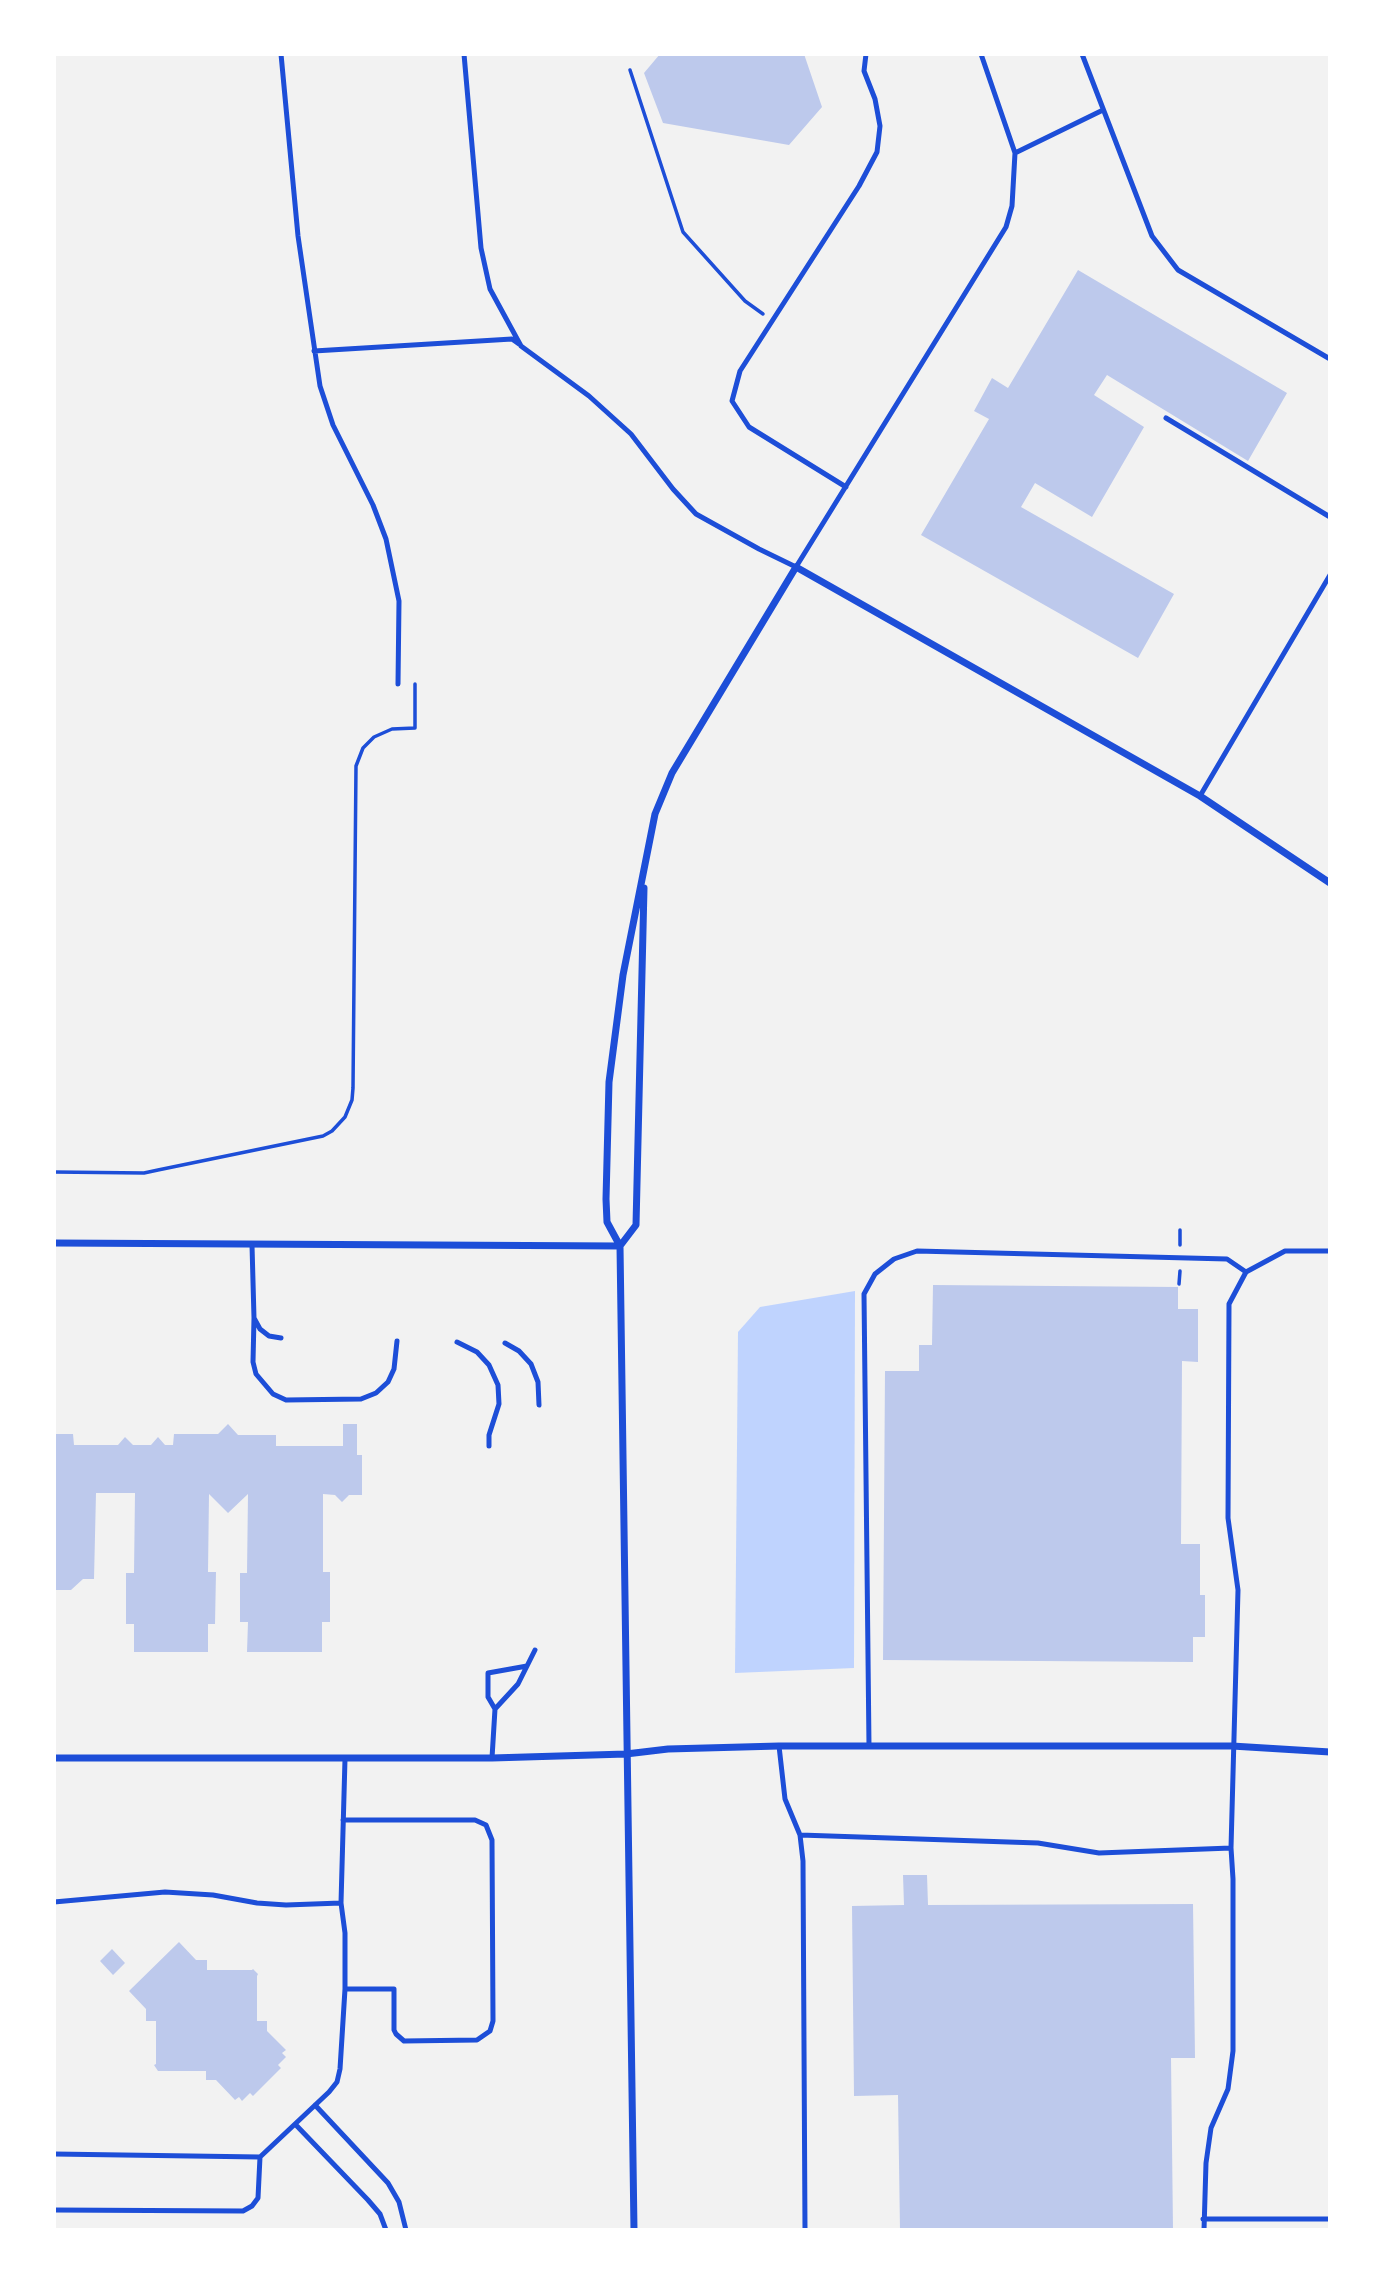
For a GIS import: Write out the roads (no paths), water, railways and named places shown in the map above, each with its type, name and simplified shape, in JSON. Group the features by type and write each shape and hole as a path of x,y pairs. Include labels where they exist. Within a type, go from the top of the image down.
{"street":[{"path":"634,2230 620,1246 607,1222 609,1082 623,975 645,862 655,814 673,773 796,567 1200,796 1330,883"},
{"path":"620,1246 636,1225 645,862"},
{"path":"54,1243 620,1246"},
{"path":"54,1758 492,1758 779,1746 1232,1746 1330,1752"}],"lane":[{"path":"281,54 298,236 320,386 333,425 373,505 386,539 399,601 398,684"},
{"path":"464,54 481,247 490,289 521,346"},
{"path":"846,487 749,427 732,401 740,371 859,186 877,152 880,126 875,99 864,71 866,54"},
{"path":"314,351 512,339 589,396 631,434 696,514 796,567 1006,227 1012,205 1015,153 981,54"},
{"path":"1082,54 1152,236 1178,270 1330,359"},
{"path":"1015,153 1103,110"},
{"path":"1166,418 1330,517"},
{"path":"1200,796 1330,575"},
{"path":"252,1245 254,1362 256,1374 273,1394 286,1400 361,1399 376,1393 388,1382 394,1369 397,1340"},
{"path":"869,1746 864,1294 875,1274 894,1259 917,1251 1227,1259 1246,1272"},
{"path":"1204,2230 1206,2163 1211,2128 1228,2089 1233,2051 1232,1746 1238,1590 1228,1518 1228,1304 1246,1272 1285,1251 1330,1251"},
{"path":"254,1318 260,1329 269,1336 281,1338"},
{"path":"457,1342 477,1352 489,1365 498,1385 499,1404 489,1434 489,1447"},
{"path":"505,1343 519,1350 531,1364 538,1382 539,1405"},
{"path":"495,1709 519,1684 535,1650"},
{"path":"492,1758 495,1709 488,1697 488,1674 527,1666"},
{"path":"779,1746 785,1799 800,1835 803,1861 805,2230"},
{"path":"54,2210 243,2211 258,2199 260,2157 337,2082 345,1989 345,1933 341,1903 345,1759"},
{"path":"343,1820 475,1820 483,1822 489,1829 492,1840 493,2021 490,2031 477,2040 404,2041 394,2030 394,1989 345,1989"},
{"path":"800,1835 1038,1843 1099,1853 1231,1849"},
{"path":"54,1902 165,1892 213,1895 286,1905 341,1903"},
{"path":"315,2105 388,2183 399,2203 406,2230"},
{"path":"295,2124 368,2200 380,2214 386,2230"},
{"path":"54,2154 260,2157"},
{"path":"1203,2219 1330,2219"}],"water":[{"path":"855,1291 854,1668 735,1673 738,1332 760,1307"}]}
